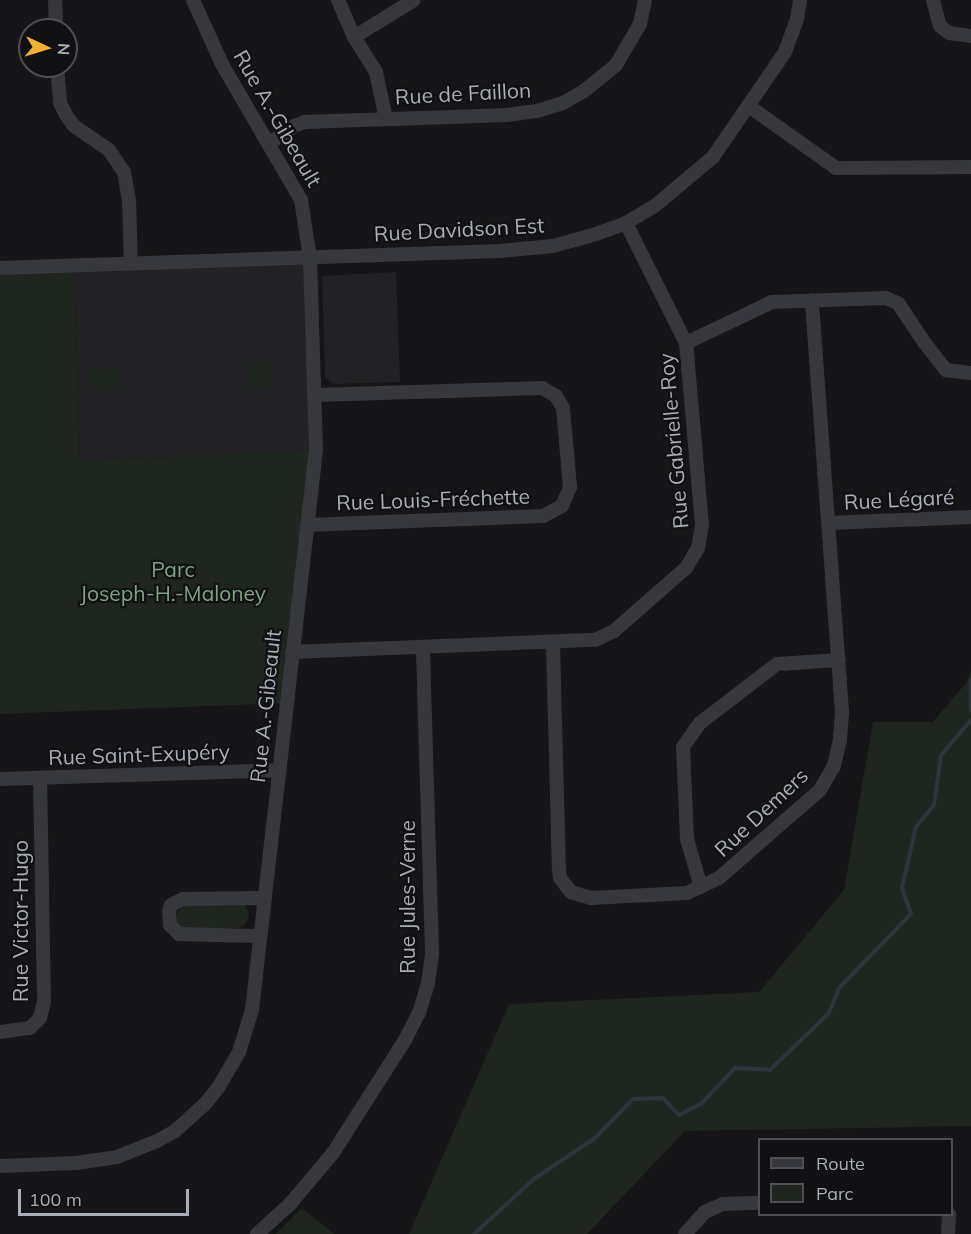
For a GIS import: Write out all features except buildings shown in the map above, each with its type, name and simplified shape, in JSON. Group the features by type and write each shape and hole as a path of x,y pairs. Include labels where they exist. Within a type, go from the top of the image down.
{"street":[{"path":"55,0 56,18"},
{"name":"Rue A.-Gibeault","path":"0,1166 76,1163 117,1157 157,1141 189,1119 218,1088 239,1052 252,1010 316,450 310,258 302,200 222,64 193,0"},
{"path":"338,0 354,37 376,72 386,119"},
{"path":"354,37 414,0"},
{"name":"Rue de Faillon","path":"270,143 294,126 305,122 507,115 537,111 563,102 584,91 616,65 640,24 645,0"},
{"name":"Rue Davidson Est","path":"0,268 526,250 574,240 627,223 674,193 701,170 750,107 785,52 795,27 800,0"},
{"path":"933,0 940,26 949,33 971,36"},
{"path":"58,78 60,103 66,115 74,126 109,150 124,172 129,199 131,264"},
{"path":"750,107 836,168 971,167"},
{"name":"Rue Gabrielle-Roy","path":"292,652 553,644 595,640 614,631 686,568 694,558 702,537 702,525 686,343 627,223"},
{"path":"686,343 764,305 783,300 885,298 898,303 946,370 971,373"},
{"name":"Rue Demers","path":"553,644 559,870 564,886 579,896 675,895 701,887 719,878 820,790 834,766 840,741 839,660 812,300"},
{"name":"Rue Louis-Fréchette","path":"307,525 543,516 562,506 570,487 563,408 556,396 542,388 316,395"},
{"name":"Rue Légaré","path":"829,523 971,517"},
{"name":"Rue Jules-Verne","path":"257,1234 290,1204 333,1153 405,1040 419,1013 428,983 432,954 423,648"},
{"path":"701,887 687,839 683,747 700,723 777,664 839,660"},
{"name":"Rue Saint-Exupéry","path":"0,779 279,770"},
{"name":"Rue Victor-Hugo","path":"0,1032 30,1028 40,1018 44,1002 40,778"},
{"path":"261,936 179,934 170,925 169,911 171,905 183,899 264,898"},
{"path":"685,1234 705,1212 723,1204 758,1203"},
{"path":"948,1234 949,1216"}],"shaded area":[{"path":"310,258 316,450 80,460 74,265"},
{"path":"396,272 400,382 333,384 325,377 322,276"}],"green space":[{"name":"Parc Joseph-H.-Maloney","path":"74,265 80,460 316,450 286,703 0,714 0,268"},
{"path":"269,361 271,389 248,390 246,363"},
{"path":"120,368 120,390 90,390 89,369"},
{"path":"971,671 971,1126 685,1131 587,1234 409,1234 509,1004 759,992 844,890 873,722 933,722 966,683"},
{"path":"187,903 236,903 245,905 249,914 247,922 242,927 184,928 176,919 177,913"},
{"path":"302,1208 334,1234 276,1234"}],"waterway":[{"path":"971,680 971,710"},
{"path":"474,1234 534,1179 595,1138 633,1099 663,1098 679,1115 701,1104 735,1068 770,1070 829,1013 839,988 911,914 902,888 916,827 934,805 941,755 971,720"}]}
